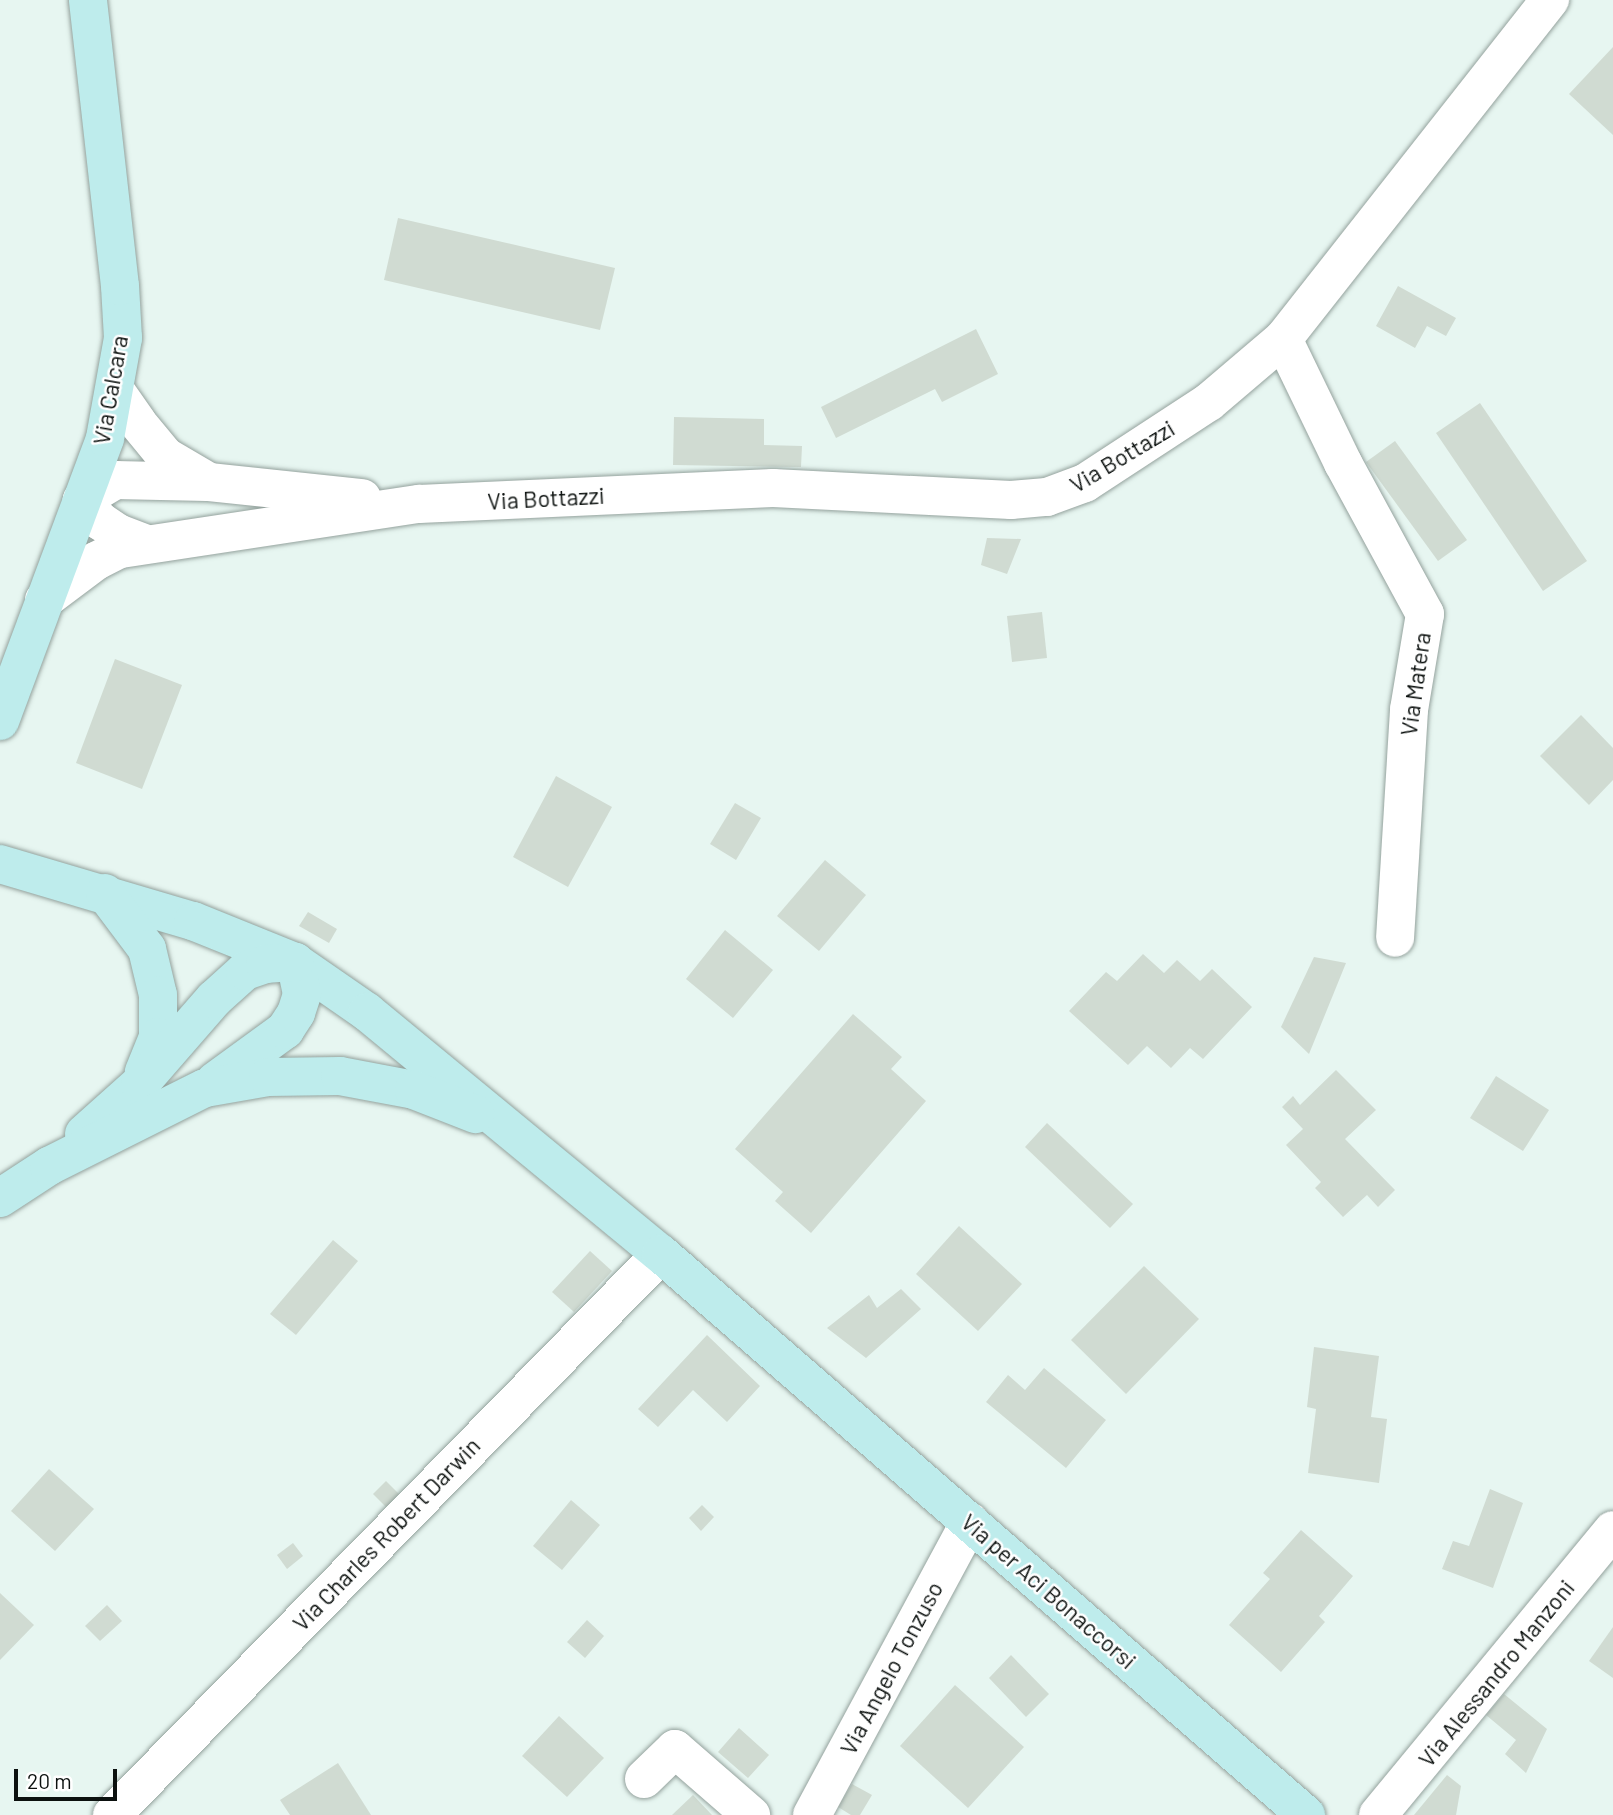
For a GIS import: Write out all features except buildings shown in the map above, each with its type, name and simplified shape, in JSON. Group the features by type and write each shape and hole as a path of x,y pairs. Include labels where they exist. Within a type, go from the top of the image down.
{"main road":[{"name":"Via Calcara","path":"0,721 105,439 116,390 123,338 120,286 88,0"},
{"name":"Via per Aci Bonaccorsi","path":"0,864 193,921 296,962 367,1012 661,1254 1306,1815"},
{"path":"105,893 147,949 158,995 158,1037 140,1084"},
{"path":"0,1198 48,1166 205,1088 285,1030 296,1013 302,994 296,962 265,964 245,971 214,999 140,1084 48,1166"},
{"path":"205,1088 268,1077 340,1076 414,1090 512,1129"}],"street":[{"name":"Via Bottazzi","path":"419,504 773,488 1011,500 1047,497 1085,483 1209,402 1283,339 1550,0"},
{"name":"Via Matera","path":"1283,339 1343,464 1425,614 1409,710 1395,938"},
{"path":"116,390 137,422 165,456 209,482"},
{"path":"144,543 118,533 100,521 82,500 115,480 209,482 419,504"},
{"path":"44,600 96,561 120,549 144,543 419,504"},
{"name":"Via Charles Robert Darwin","path":"112,1815 661,1254"},
{"name":"Via Angelo Tonzuso","path":"812,1815 970,1522"},
{"name":"Via Alessandro Manzoni","path":"1378,1815 1613,1530"},
{"path":"644,1779 675,1749 751,1815"}]}
